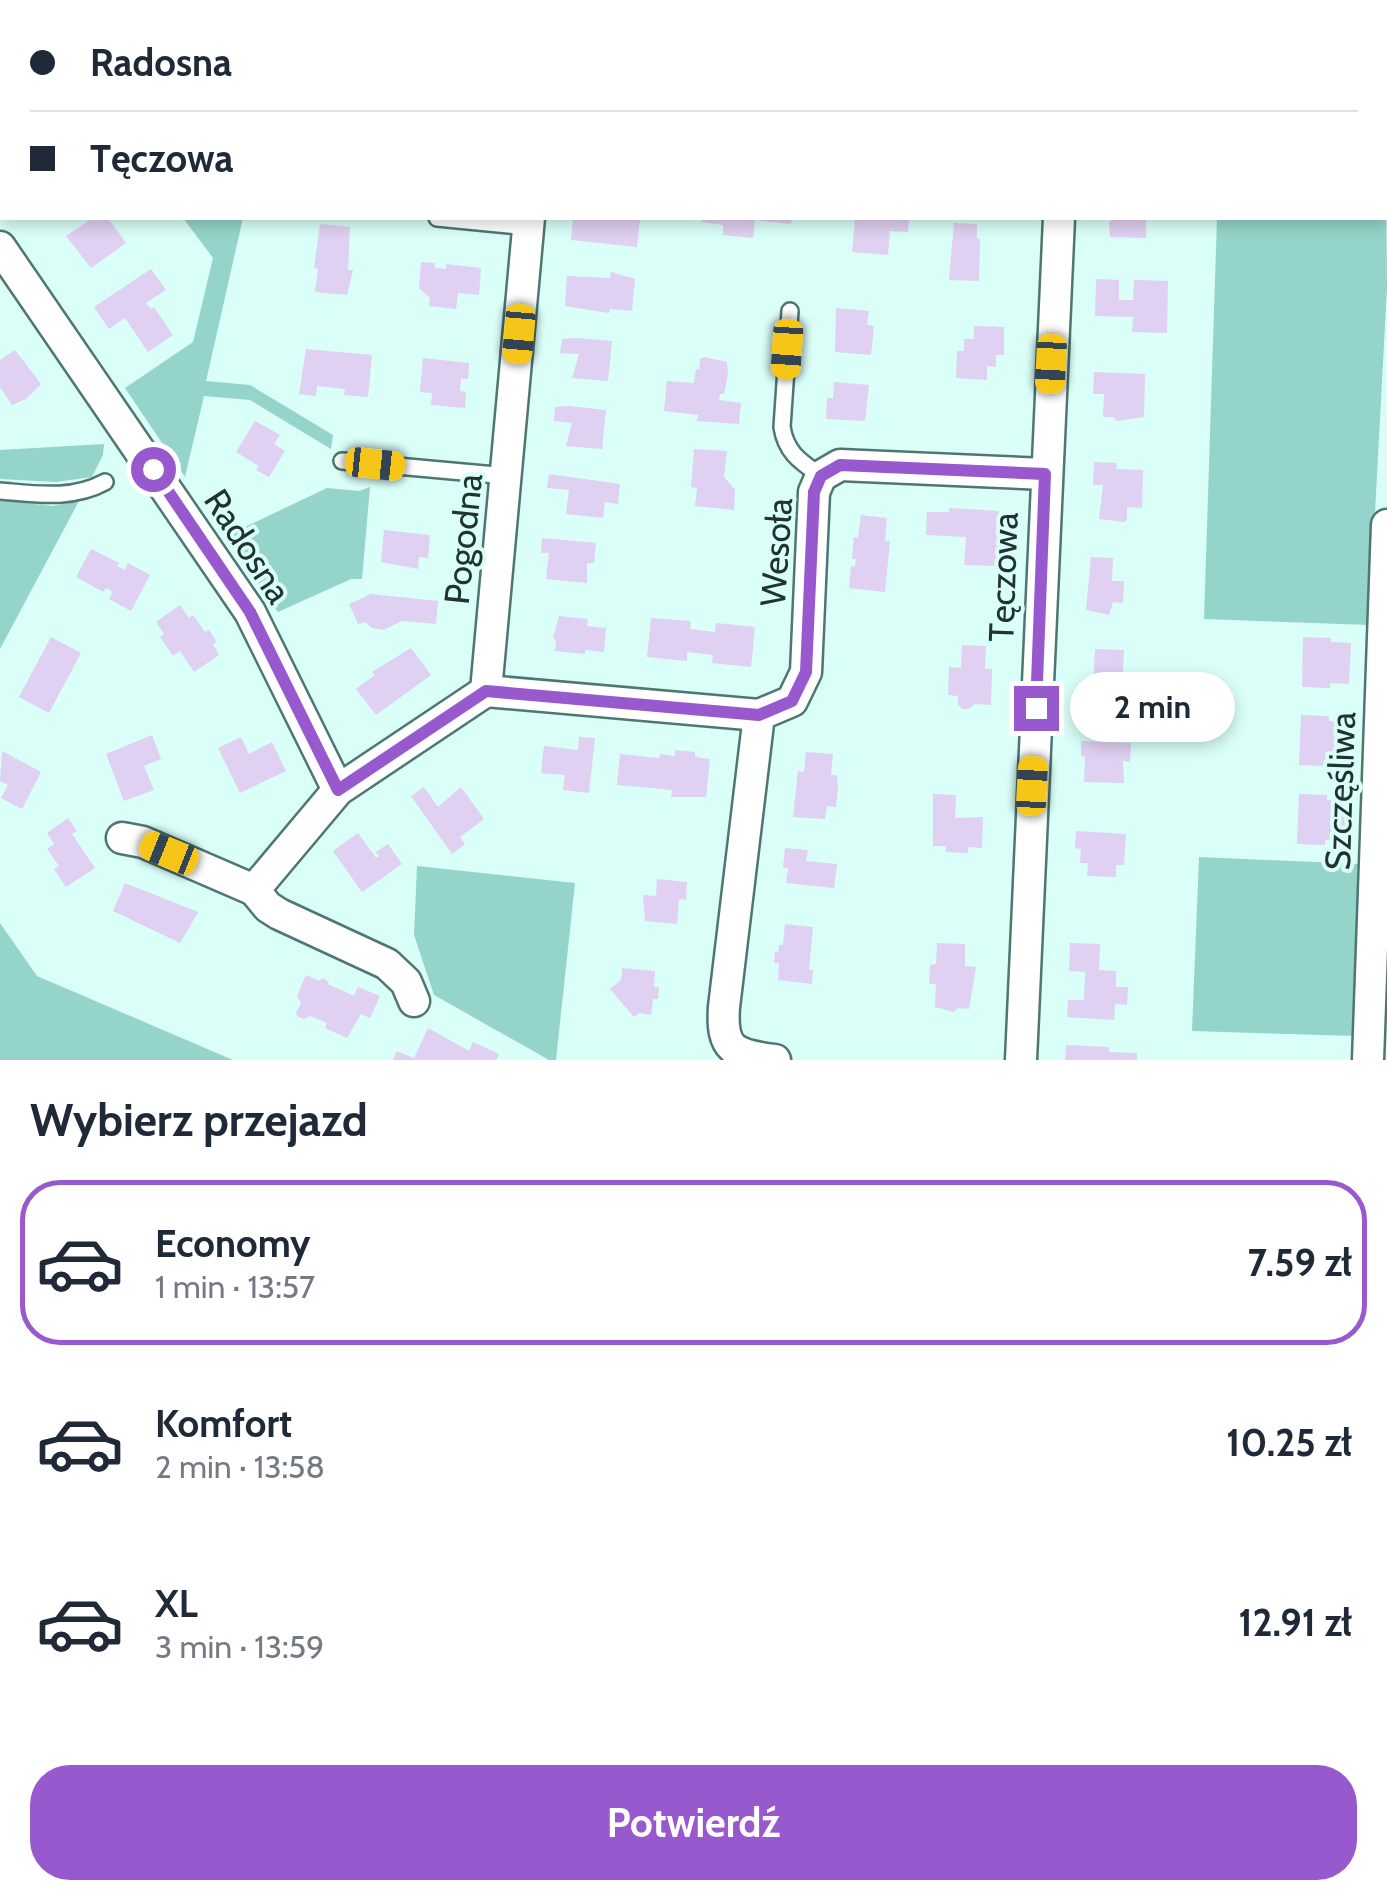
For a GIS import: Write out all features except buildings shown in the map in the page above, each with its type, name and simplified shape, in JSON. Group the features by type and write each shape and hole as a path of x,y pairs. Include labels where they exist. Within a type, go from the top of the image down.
{"street":[{"name":"Tęczowa","path":"1021,1060 1059,220"},
{"name":"Pogodna","path":"486,691 528,222"},
{"name":"Radosna","path":"0,248 250,612 338,790"},
{"name":"Wesoła","path":"759,715 792,701 806,672 814,492 821,476 840,465 1045,474"},
{"name":"Szczęśliwa","path":"1368,1060 1387,524"},
{"path":"254,890 338,790 486,691 759,715 722,1032 726,1042 740,1051 775,1060"},
{"path":"122,838 142,842 254,890 279,914 387,964 406,982 414,1001"}],"lane":[{"path":"482,220 528,222"},
{"path":"790,310 782,427 785,443 795,458 821,476"},
{"path":"342,461 507,476"},
{"path":"0,490 49,496 89,491 105,482"}],"green space":[{"path":"184,220 243,220 206,381 250,385 333,435 331,449 250,400 204,396 185,477 125,388 193,342 213,258"},
{"path":"1217,220 1386,220 1387,288 1369,625 1204,619"},
{"path":"104,444 92,477 56,482 0,479 0,450"},
{"path":"370,487 362,579 351,579 278,612 226,536 327,488 359,491"},
{"path":"0,500 53,506 79,501 0,649"},
{"path":"1199,857 1361,864 1356,1036 1192,1031"},
{"path":"417,866 575,883 556,1060 549,1060 434,995 414,935"},
{"path":"0,923 37,976 233,1060 0,1060"}],"route":[{"path":"153,469 250,612 338,790 486,691 759,715 792,701 806,672 814,492 821,476 840,465 1045,474 1036,708"}]}
